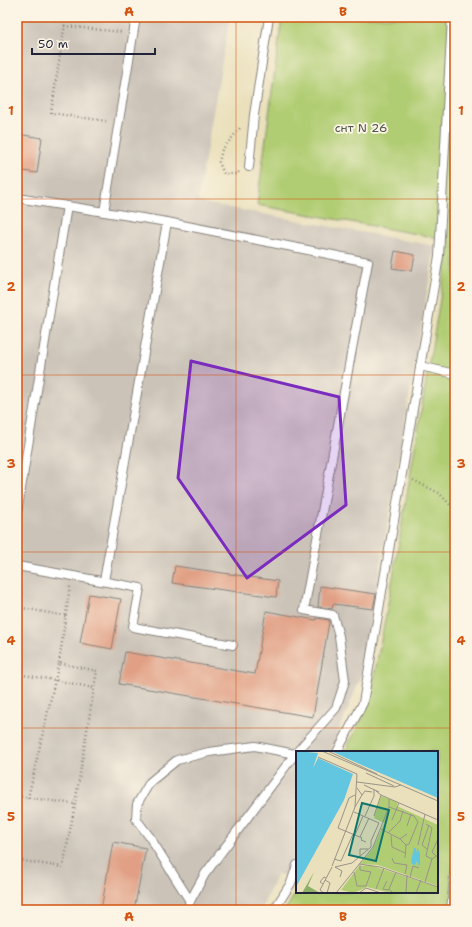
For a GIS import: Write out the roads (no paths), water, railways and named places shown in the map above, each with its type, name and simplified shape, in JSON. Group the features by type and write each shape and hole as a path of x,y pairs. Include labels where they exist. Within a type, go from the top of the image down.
{"lane":[{"path":"104,212 136,17"},
{"path":"249,167 254,115 269,17"},
{"path":"338,751 363,703 439,256 452,17"},
{"path":"17,198 167,222 368,262 304,610 333,615 339,636 345,681 336,708 298,751"},
{"path":"17,513 67,206"},
{"path":"104,581 167,222"},
{"path":"420,366 455,374"},
{"path":"17,566 140,588 133,627 233,645"},
{"path":"187,910 190,901 205,874 295,754 255,746 209,752 176,760 150,782 137,804 136,819 149,836 190,901"},
{"path":"274,910 291,883 296,868"},
{"path":"451,910 455,868"}],"park label":[{"name":"снт N 26","path":"361,128"}]}
